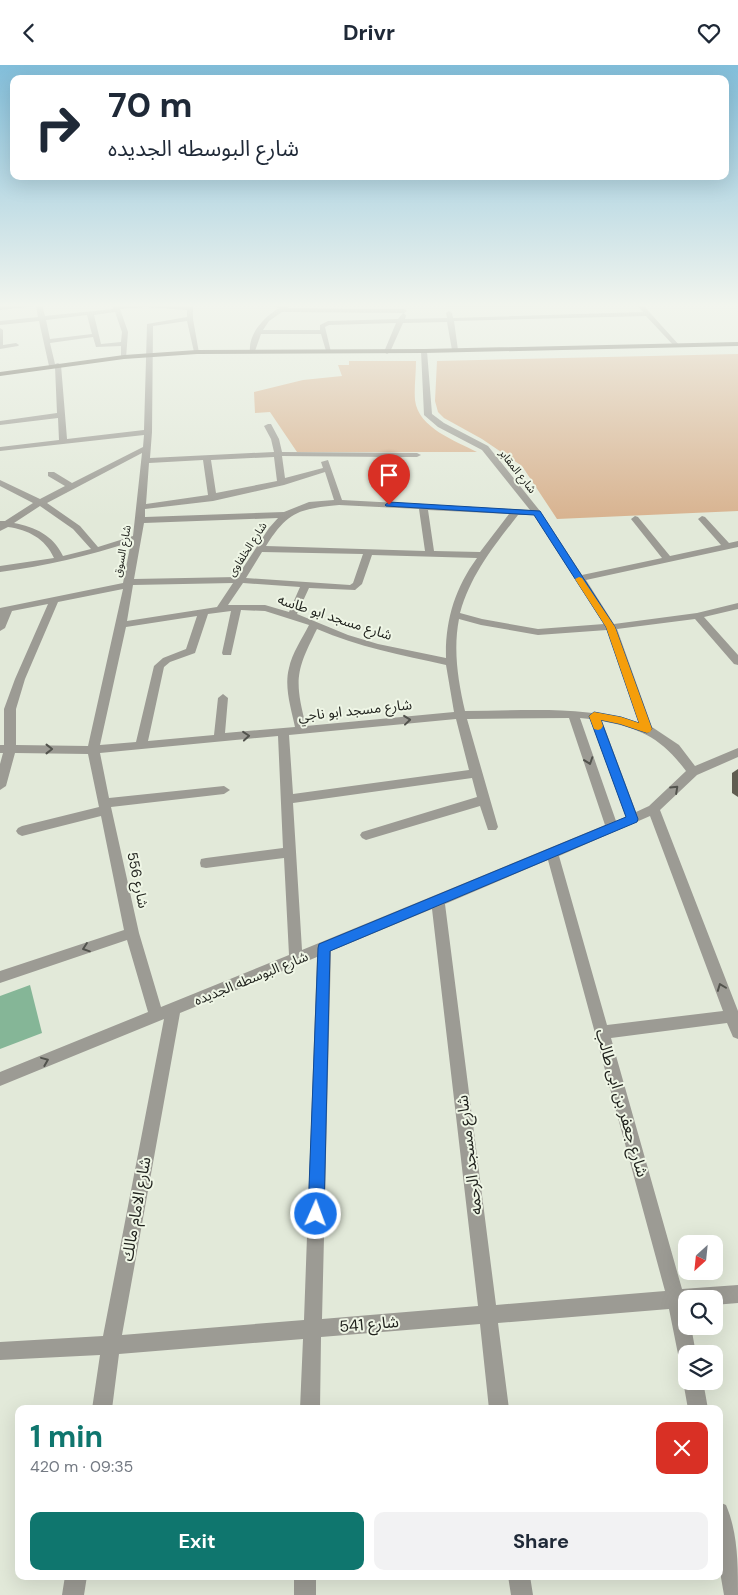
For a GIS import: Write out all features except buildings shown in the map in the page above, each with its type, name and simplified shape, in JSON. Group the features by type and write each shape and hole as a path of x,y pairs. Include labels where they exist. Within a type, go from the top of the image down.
{"main road":[{"path":"738,773 738,793"}],"street":[{"path":"56,375 63,442"},
{"name":"شارع السوق","path":"93,750 120,625 140,519 148,433 148,375"},
{"name":"شارع المقابر","path":"425,375 428,415 441,425 485,448 537,513 610,627 647,729"},
{"path":"0,423 61,415"},
{"path":"268,426 275,435 278,444 277,454 281,483"},
{"path":"0,449 148,433"},
{"path":"2,525 146,448"},
{"path":"145,461 277,454 417,455"},
{"path":"322,455 339,502"},
{"path":"393,455 400,483"},
{"path":"206,457 213,498"},
{"path":"141,507 213,498 281,483 327,469"},
{"path":"51,474 72,487"},
{"path":"0,483 74,523 87,536 97,551"},
{"name":"شارع الخلفاوى","path":"220,609 273,528 285,515 309,505 339,502 537,513"},
{"path":"423,506 430,554"},
{"path":"492,827 475,773 454,690 450,662 450,637 461,593 484,555 515,511"},
{"path":"140,519 285,515"},
{"path":"634,519 668,559"},
{"path":"702,519 727,546"},
{"path":"2,525 26,528 43,536 55,547 60,560"},
{"path":"0,569 60,560 97,551 136,538"},
{"path":"579,579 738,544"},
{"path":"261,549 484,555"},
{"path":"0,628 4,610 54,601 127,583 240,580 352,588 357,584 368,552"},
{"path":"292,615 306,585"},
{"path":"0,786 10,709 20,679 54,601"},
{"path":"454,615 481,622 538,632 610,627 697,616 738,606"},
{"path":"227,653 237,607"},
{"name":"شارع مسجد ابو طاسه","path":"120,625 237,607 265,608 292,615 344,637 377,647 450,662"},
{"path":"141,745 159,666 168,658 191,651 203,613"},
{"path":"697,616 738,662"},
{"path":"302,731 295,700 294,668 314,624"},
{"path":"219,738 223,698"},
{"path":"573,714 612,827"},
{"name":"شارع مسجد ابو ناجي","path":"5,749 93,750 460,715 573,714 621,721 647,729 675,748 693,772"},
{"path":"594,716 633,819"},
{"path":"283,732 296,959"},
{"name":"شارع 556","path":"93,750 132,933 157,1016"},
{"name":"شارع البوسطه الجديده","path":"0,1079 324,948 633,819 653,809 693,772 738,752"},
{"path":"287,799 475,773"},
{"path":"22,831 106,806 224,790"},
{"path":"366,835 484,800"},
{"path":"653,809 738,1033"},
{"path":"206,863 290,851"},
{"name":"شارع جعفر بن ابى طالب","path":"552,853 676,1299 685,1345"},
{"name":"شارع مسجد الرحمه","path":"438,901 499,1405"},
{"path":"0,977 132,933"},
{"path":"310,1405 324,948"},
{"name":"شارع الامام مالك","path":"103,1405 111,1345 173,1010"},
{"path":"602,1032 733,1016"},
{"name":"شارع 541","path":"0,1351 111,1345 738,1294"},
{"path":"695,1390 697,1405"},
{"path":"723,1533 735,1595"},
{"path":"73,1595 75,1580"},
{"path":"305,1580 305,1595"},
{"path":"520,1580 522,1595"}],"shaded area":[{"path":"416,375 415,400 423,418 439,432 477,452 297,452 270,412 255,413 254,392 303,380 342,376"},
{"path":"436,375 738,375 738,511 557,519 522,466 482,439 444,418 438,412 435,401"}],"slow traffic":[{"path":"579,579 610,627 647,729 621,721 594,716 598,726"}],"route":[{"path":"316,1214 324,948 633,819 594,716 621,721 647,729 610,627 537,513 389,505"}]}
